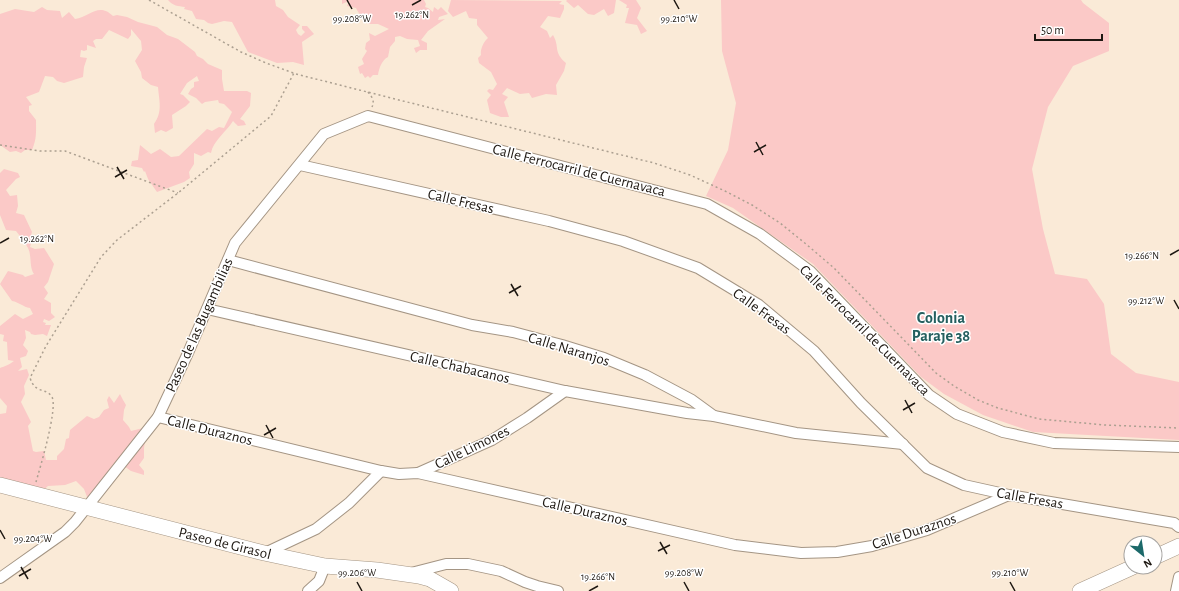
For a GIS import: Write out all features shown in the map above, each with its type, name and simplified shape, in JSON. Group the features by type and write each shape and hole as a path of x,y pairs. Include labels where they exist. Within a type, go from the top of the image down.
{"street":[{"path":"300,164 324,134 368,116"},
{"name":"Calle Ferrocarril de Cuernavaca","path":"368,116 707,204 760,234 810,271 929,395 957,414 1003,432 1054,443 1179,447"},
{"name":"Paseo de las Bugambilias","path":"0,578 65,532 76,522 158,417 235,243 300,164"},
{"name":"Calle Fresas","path":"300,164 556,223 624,241 698,268 758,305 814,351 861,403 927,468 964,484 1009,495 1174,523 1179,527"},
{"name":"Calle Naranjos","path":"228,260 472,326 513,332 604,358 645,376 692,400 714,416 796,433 903,444"},
{"name":"Calle Chabacanos","path":"207,309 565,392 687,413 714,416"},
{"name":"Calle Limones","path":"418,473 492,440 565,392"},
{"name":"Calle Duraznos","path":"158,417 381,471 399,474 418,473 736,545 801,552 837,552 872,546 927,530 1009,495"},
{"path":"264,553 316,530 349,503 381,471"},
{"name":"Paseo de Girasol","path":"0,485 264,553 325,566 419,576 430,579 451,591"},
{"path":"1163,553 1179,546"},
{"path":"406,574 446,564 468,564 501,571 525,582 558,591"},
{"path":"308,591 319,581 325,566"},
{"path":"1080,591 1123,571"},
{"path":"1176,591 1179,577"}],"path":[{"path":"149,0 241,52 266,64 294,73 368,92 654,163 690,175 725,191 752,205 780,223 806,244 843,276 936,374 978,400 998,408 1039,419 1105,425 1179,428"},
{"path":"32,494 46,447 53,408 53,398 48,393 38,390 32,385 30,378 46,346 101,257 117,240 178,193 271,116 294,73"},
{"path":"368,92 374,103 368,116"},
{"path":"0,145 40,151 65,151 178,193"}],"shaded area":[{"path":"168,0 275,0 276,6 283,10 288,17 300,25 296,30 298,34 301,36 305,32 302,29 302,26 307,26 314,34 302,42 304,65 293,62 277,63 248,52 232,22 224,21 212,24 204,20 196,19 192,11 184,9 185,7 174,5"},
{"path":"342,0 424,0 426,4 425,7 433,12 434,7 438,10 441,7 448,14 439,17 438,20 445,19 428,31 421,40 427,43 427,50 420,50 416,53 414,48 420,46 418,40 407,39 400,36 395,37 395,41 390,47 388,57 381,64 378,75 373,75 370,78 368,76 365,78 362,73 360,74 358,67 364,64 362,59 367,51 365,49 366,43 370,40 369,33 375,36 389,29 378,24 369,24 360,15 356,8 347,6 349,1 342,4"},
{"path":"451,0 562,1 559,4 564,5 564,9 560,18 548,16 540,27 547,31 550,38 553,35 559,56 566,63 564,71 556,85 557,95 546,94 532,98 529,93 520,94 507,88 502,94 508,97 504,102 509,117 501,117 490,113 487,100 491,95 487,91 489,89 493,90 497,84 491,72 479,63 478,58 481,55 481,50 485,41 488,38 477,25 477,19 469,18 466,11 453,17 448,11"},
{"path":"616,0 614,13 608,16 604,9 594,15 588,14 578,5 574,8 566,1"},
{"path":"619,0 636,0 641,8 637,18 647,31 641,34 637,25 625,23 629,8 626,8 627,5"},
{"path":"721,0 1081,0 1109,23 1109,51 1073,66 1048,107 1032,169 1043,229 1055,274 1087,279 1104,304 1111,354 1136,373 1179,382 1179,440 1033,432 983,415 944,394 921,377 813,264 733,208 706,196 728,150 736,103 722,51"},
{"path":"42,7 47,10 60,11 62,18 69,12 75,19 98,10 103,10 113,16 117,15 127,17 138,22 157,27 167,35 178,39 208,64 222,70 224,91 247,91 251,93 250,106 240,119 244,121 246,125 238,126 233,121 214,144 211,153 208,152 201,156 194,153 194,164 189,172 190,178 184,182 157,192 142,168 131,166 132,161 138,160 140,145 151,154 160,149 171,157 179,156 207,129 212,131 219,127 224,128 232,112 224,104 219,103 218,100 205,102 202,104 196,98 188,94 194,87 194,82 199,81 197,76 187,83 180,94 190,102 172,115 173,128 166,132 161,130 155,133 154,124 159,115 160,101 158,87 151,85 142,78 141,72 135,61 142,50 141,41 131,29 131,35 128,39 109,30 102,39 96,39 93,41 96,48 87,45 87,50 81,50 80,57 87,58 83,77 64,83 57,81 53,77 45,76 39,92 26,97 32,105 29,106 29,111 36,120 35,142 32,150 25,150 21,153 16,151 10,152 0,145 0,14 15,9 34,12"},
{"path":"4,169 18,173 20,177 16,179 6,190 10,196 17,195 18,206 16,213 24,215 32,232 30,247 35,249 44,248 54,264 48,282 44,287 48,293 44,299 51,303 51,313 55,317 49,321 44,319 43,322 46,323 45,325 51,325 47,336 43,334 31,334 25,330 26,338 23,345 28,351 26,356 20,358 22,367 18,371 27,369 29,375 24,386 25,394 21,402 31,422 28,426 33,451 44,451 46,460 57,460 57,456 64,449 66,439 69,438 70,430 87,416 94,419 99,417 104,410 109,408 107,400 109,396 114,403 120,394 126,405 123,420 131,431 143,428 146,435 144,458 139,465 144,471 144,475 131,471 124,466 89,502 84,489 76,481 65,485 48,486 42,491 0,490 0,414 6,413 7,406 0,398 0,368 14,361 8,360 7,342 3,341 4,335 0,334 0,326 15,314 23,319 33,314 30,308 12,301 0,284 8,271 23,275 25,277 34,274 32,271 27,246 16,231 6,230 0,215 0,173"}],"district":[{"name":"Colonia Paraje 38","path":"941,326"}]}
